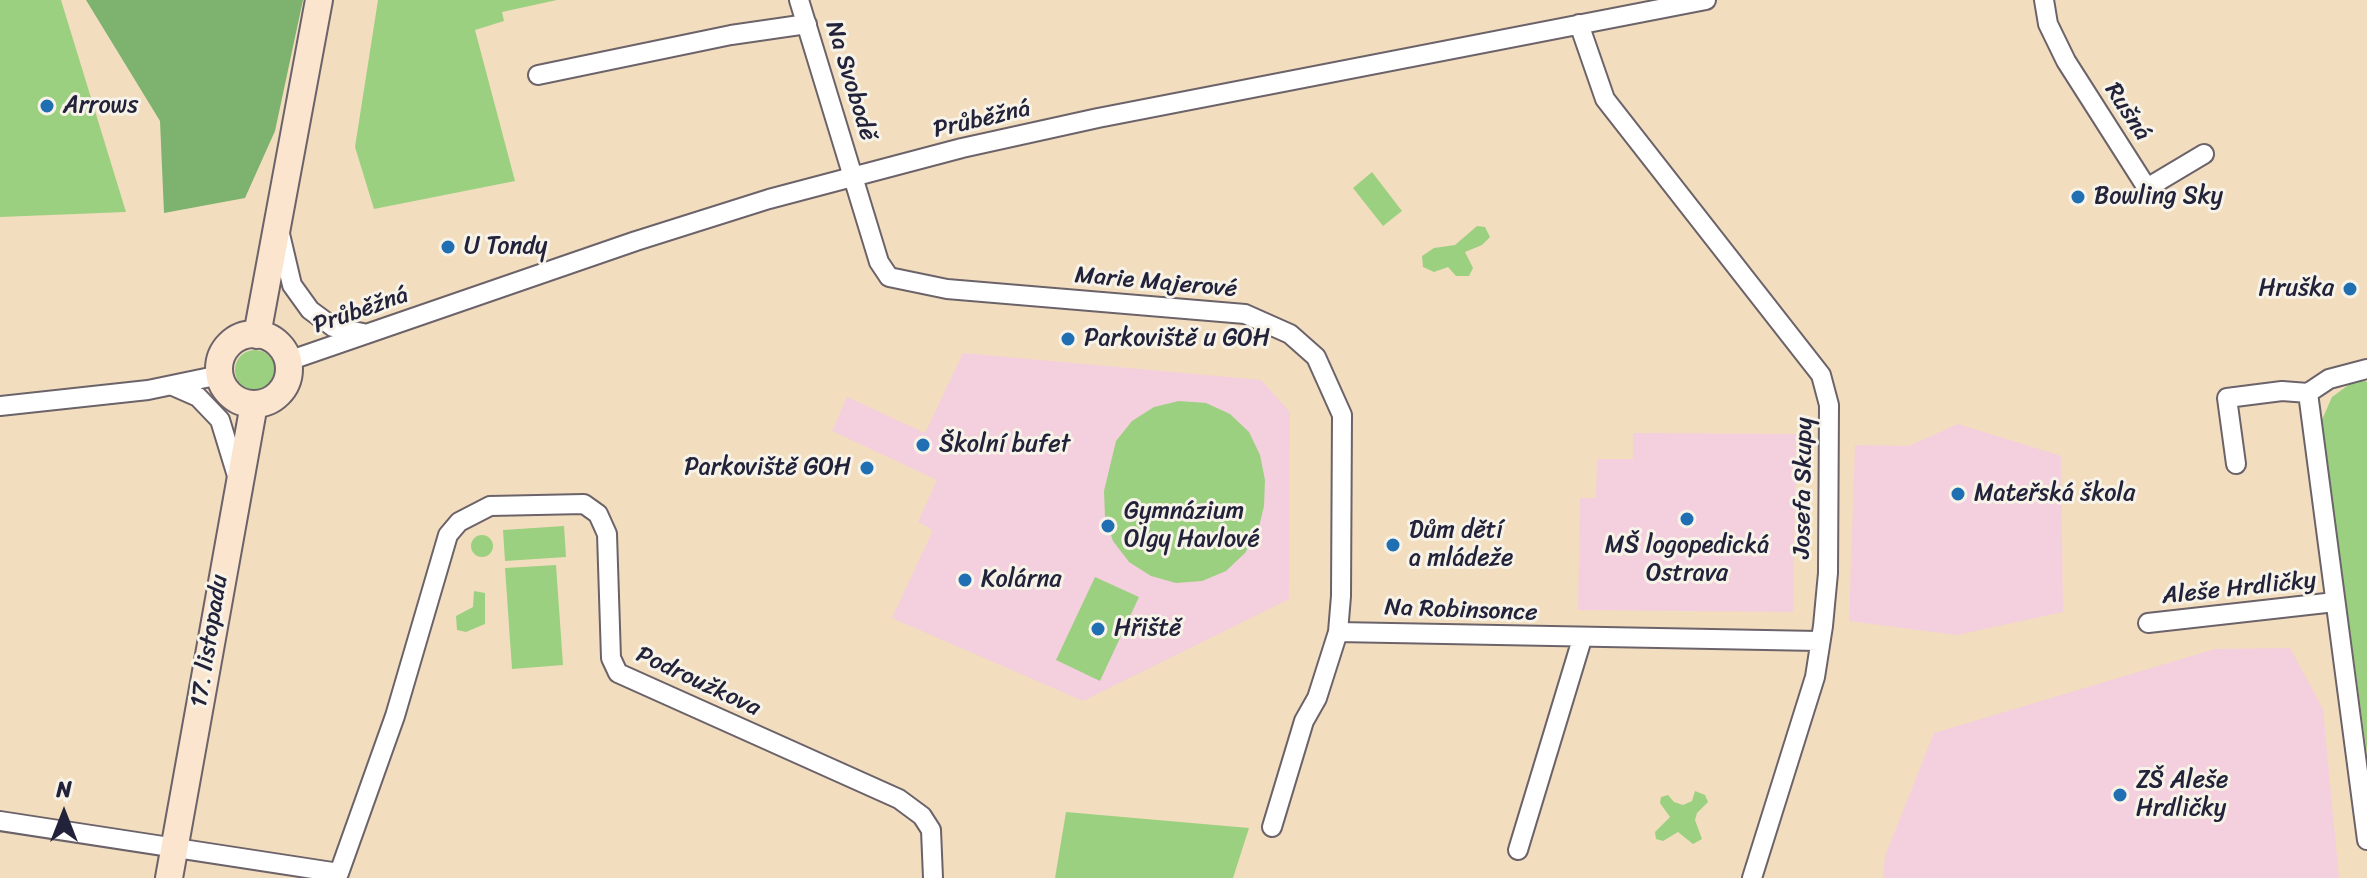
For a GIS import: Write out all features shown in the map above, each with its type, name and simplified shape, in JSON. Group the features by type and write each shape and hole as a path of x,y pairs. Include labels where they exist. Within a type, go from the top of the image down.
{"main road":[{"path":"257,335 319,0"},
{"path":"246,335 257,335 276,342 288,361 288,380 283,390 265,402 254,404 236,398 220,375 220,365 228,346 246,335"},
{"name":"17. listopadu","path":"169,878 254,404"}],"street":[{"name":"Na Svobodě","path":"799,0 855,176"},
{"name":"Průběžná","path":"288,361 651,236 855,176 1098,118 1706,0"},
{"name":"Rušná","path":"2044,0 2048,24 2066,61 2147,188 2204,154"},
{"path":"538,75 731,35 807,24"},
{"name":"Josefa Skupy","path":"1579,24 1605,99 1821,375 1829,405 1828,545 1823,626 1818,641 1815,677 1752,878"},
{"name":"Marie Majerové","path":"855,176 879,262 889,277 947,289 1245,314 1290,334 1316,357 1342,415 1338,632 1317,698 1304,721 1272,827"},
{"path":"278,223 292,285 305,304 333,327 366,334"},
{"path":"2236,464 2227,398 2282,391 2308,393 2329,379 2367,369"},
{"path":"0,406 173,386 220,375"},
{"path":"173,386 198,397 220,420 239,484"},
{"name":"Aleše Hrdličky","path":"2308,393 2367,840"},
{"name":"Podroužkova","path":"0,821 340,876 448,535 474,511 490,506 584,504 598,514 607,534 611,658 618,673 899,799 922,816 931,830 933,878"},
{"name":"Aleše Hrdličky","path":"2148,623 2335,602"},
{"name":"Na Robinsonce","path":"1338,632 1582,639 1818,641"},
{"path":"1518,850 1582,639"}],"shaded area":[{"name":"Gymnázium Olgy Havlové","path":"963,353 1261,380 1290,412 1289,599 1083,701 892,618 933,530 918,522 937,480 832,431 847,397 925,433"},
{"name":"Mateřská škola","path":"1958,424 2061,456 2063,612 1957,635 1849,621 1855,445 1909,446"},
{"name":"MŠ logopedická Ostrava","path":"1633,433 1796,434 1793,612 1578,610 1580,498 1596,498 1597,459 1633,459"},
{"name":"ZŠ Aleše Hrdličky","path":"2290,648 2323,709 2339,878 1883,878 1885,856 1934,733 2215,649"}],"green space":[{"name":"Arrows","path":"0,0 61,0 126,212 0,217"},
{"path":"86,0 303,0 275,131 245,198 164,213 160,121"},
{"path":"378,0 557,0 502,12 504,21 475,30 515,181 374,209 355,147"},
{"path":"1372,172 1402,211 1383,226 1353,188"},
{"path":"1477,226 1485,227 1490,237 1482,245 1465,252 1473,268 1469,276 1456,276 1448,267 1434,272 1423,267 1422,256 1434,248 1455,245"},
{"path":"255,350 269,356 275,370 269,384 255,390 241,384 235,370 241,356"},
{"path":"2358,378 2367,382 2367,754 2321,422 2332,397"},
{"path":"1179,401 1206,403 1230,414 1249,432 1260,455 1265,480 1264,506 1258,531 1245,553 1226,571 1202,581 1176,583 1151,576 1129,562 1113,541 1105,517 1104,491 1116,441 1132,421 1154,407"},
{"path":"564,526 566,557 505,561 503,530"},
{"path":"482,535 490,538 493,546 490,554 482,557 474,554 471,546 474,538"},
{"path":"556,565 563,665 512,669 505,568"},
{"name":"Hřiště","path":"1095,577 1139,597 1100,681 1056,660"},
{"path":"474,591 485,593 485,624 466,632 457,630 456,616 473,607"},
{"path":"1695,791 1705,795 1708,802 1697,813 1695,820 1702,839 1693,844 1678,832 1663,841 1656,839 1655,832 1670,817 1660,803 1661,797 1668,795 1674,802 1683,805 1692,801"},
{"path":"1066,812 1249,828 1233,878 1055,878"}],"place":[{"name":"Arrows","path":"47,106"},
{"name":"Bowling Sky","path":"2078,197"},
{"name":"U Tondy","path":"448,247"},
{"name":"Hruška","path":"2350,289"},
{"name":"Parkoviště u GOH","path":"1068,339"},
{"name":"Školní bufet","path":"923,445"},
{"name":"Parkoviště GOH","path":"867,468"},
{"name":"Mateřská škola","path":"1958,494"},
{"name":"MŠ logopedická Ostrava","path":"1687,519"},
{"name":"Gymnázium Olgy Havlové","path":"1108,526"},
{"name":"Dům dětí a mládeže","path":"1393,545"},
{"name":"Kolárna","path":"965,580"},
{"name":"Hřiště","path":"1098,629"},
{"name":"ZŠ Aleše Hrdličky","path":"2120,795"}]}
